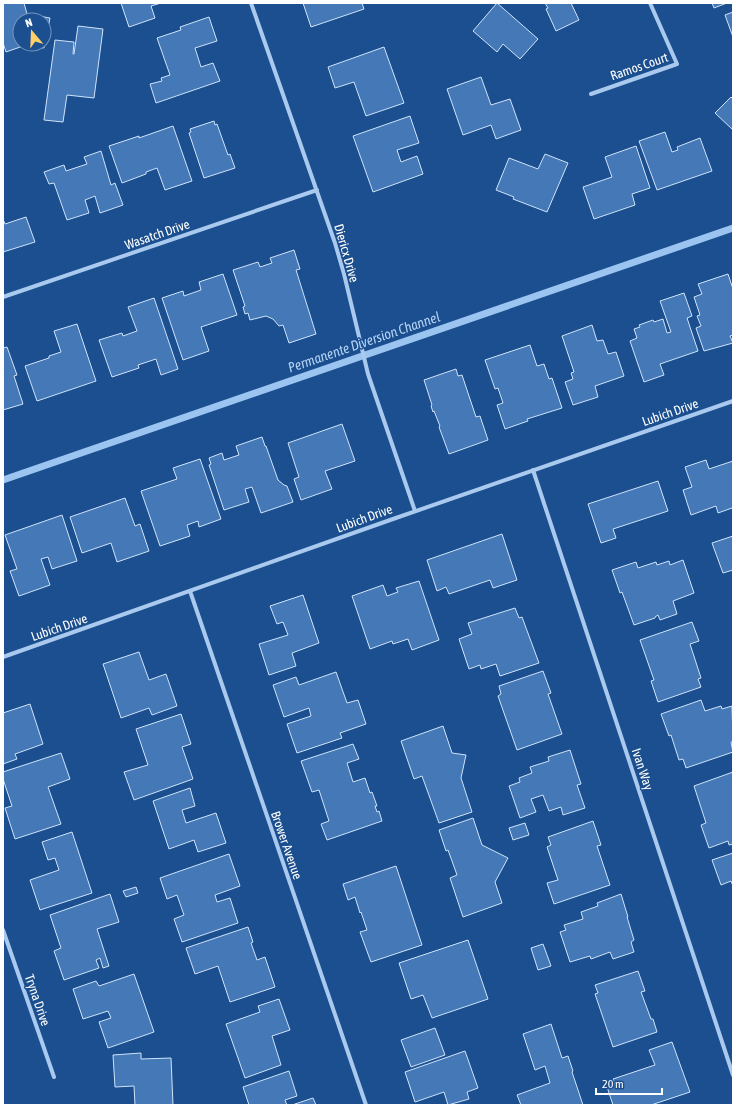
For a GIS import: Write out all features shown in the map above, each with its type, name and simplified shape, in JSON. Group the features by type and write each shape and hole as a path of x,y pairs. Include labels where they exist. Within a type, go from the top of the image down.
{"street":[{"name":"Diericx Drive","path":"251,3 335,243 368,374 415,511"},
{"name":"Ramos Court","path":"591,94 677,64 650,3"},
{"name":"Wasatch Drive","path":"3,297 317,190"},
{"name":"Lubich Drive","path":"3,657 415,511 733,401"},
{"name":"Ivan Way","path":"534,470 733,1075"},
{"name":"Brower Avenue","path":"190,591 366,1105"},
{"name":"Tryna Drive","path":"3,930 54,1077"}],"building":[{"path":"3,3 24,3 26,12 12,12 12,50 6,52 3,43"},
{"path":"121,3 161,3 151,6 155,18 129,27"},
{"path":"303,3 362,3 364,9 311,27"},
{"path":"497,3 538,39 520,59 503,44 497,52 473,31"},
{"path":"545,3 571,3 579,20 556,31 546,9 548,8"},
{"path":"712,3 727,3 714,8"},
{"path":"733,12 733,37 725,15"},
{"path":"209,17 217,41 195,48 201,67 213,63 220,81 156,103 150,84 162,81 161,78 170,75 157,38 181,30 180,27"},
{"path":"78,26 103,29 94,98 67,95 63,122 44,120 55,40 74,42 74,54"},
{"path":"384,47 404,103 366,116 354,82 335,88 328,67"},
{"path":"481,77 491,105 510,99 521,130 496,139 491,125 463,135 447,89"},
{"path":"731,97 733,99 733,130 715,113"},
{"path":"410,116 419,143 397,150 401,162 417,156 423,174 373,192 353,136"},
{"path":"214,121 215,125 217,124 228,155 230,154 235,168 204,178 189,133 191,132 190,129"},
{"path":"173,126 192,181 165,190 157,168 122,183 109,146 139,136 139,138"},
{"path":"665,132 672,152 678,150 677,147 700,138 712,171 657,190 639,141"},
{"path":"636,146 650,188 632,194 635,205 594,219 583,187 612,177 605,157"},
{"path":"101,151 111,185 115,183 123,205 100,213 95,196 85,200 89,213 67,220 54,183 49,184 44,172 64,165 66,171 87,164 84,157"},
{"path":"545,154 568,163 547,212 513,199 514,197 496,190 509,158 538,169"},
{"path":"26,217 35,242 3,252 3,219 5,224"},
{"path":"294,250 300,269 296,270 316,334 289,343 283,325 279,326 273,319 266,316 250,320 248,313 245,314 243,307 245,306 233,270 258,262 260,267 272,263 270,258"},
{"path":"223,274 237,315 201,327 209,351 183,360 162,298 183,291 184,296 201,290 199,282"},
{"path":"728,274 733,289 733,335 730,336 733,343 704,351 696,328 701,326 697,316 700,315 694,297 702,294 698,284"},
{"path":"684,293 692,316 687,318 698,351 660,364 664,375 644,382 630,341 637,338 634,329 640,327 639,325 653,320 654,322 663,319 667,333 671,332 660,301"},
{"path":"154,298 178,369 161,375 156,359 138,365 139,368 112,377 99,340 122,333 123,336 137,331 128,307"},
{"path":"77,324 96,381 37,401 25,366 49,358 49,356 61,352 54,331"},
{"path":"592,325 597,341 603,340 608,354 616,352 624,376 595,386 598,397 573,405 565,382 573,379 571,373 574,372 562,336"},
{"path":"530,345 537,366 544,364 549,379 552,378 562,408 527,419 528,421 505,429 497,405 503,403 498,388 495,389 485,360"},
{"path":"7,347 17,375 14,376 23,404 3,410 3,348"},
{"path":"456,369 458,376 462,375 476,417 480,416 488,440 449,454 439,427 440,426 434,411 433,412 424,380"},
{"path":"342,424 355,461 325,471 332,489 301,500 294,479 299,477 288,443"},
{"path":"262,437 278,480 287,486 293,502 261,513 252,487 245,489 249,502 224,510 209,465 211,464 209,458 222,453 224,460 239,455 236,446"},
{"path":"200,459 221,519 199,527 198,521 187,525 190,536 160,546 141,491 177,479 173,468"},
{"path":"706,460 709,469 733,461 733,511 732,508 718,513 716,506 691,515 683,490 692,487 685,467"},
{"path":"658,481 668,511 613,529 616,538 601,543 588,504"},
{"path":"125,498 135,526 140,524 149,551 117,562 111,543 82,553 70,517"},
{"path":"62,515 77,561 52,569 48,557 41,559 50,585 19,596 10,571 17,569 5,535"},
{"path":"502,534 517,580 493,588 490,580 449,594 446,587 437,591 427,560"},
{"path":"733,536 733,570 723,573 712,543"},
{"path":"683,560 694,593 673,601 677,614 660,620 658,615 655,618 634,625 612,570 636,562 638,568 656,562 657,565 669,561 670,565"},
{"path":"419,581 439,640 412,650 408,639 393,644 392,641 370,649 352,596 383,585 387,596 398,592 396,588"},
{"path":"303,595 319,643 292,653 296,666 269,675 259,644 288,635 283,622 277,624 270,606"},
{"path":"515,608 519,618 522,617 539,663 500,676 496,664 481,669 480,665 469,669 459,639 472,634 468,623"},
{"path":"692,622 699,641 690,644 701,678 698,679 701,687 658,702 651,681 654,680 640,640"},
{"path":"139,652 149,680 166,674 177,706 152,715 149,708 121,718 103,664"},
{"path":"543,671 551,693 548,694 562,734 517,750 498,696 501,694 499,686"},
{"path":"336,672 347,703 358,700 366,724 340,733 342,738 297,753 287,724 311,716 309,708 284,717 273,685 296,677 299,685"},
{"path":"701,700 705,711 721,706 722,709 732,706 733,741 731,742 733,752 686,768 683,759 679,760 671,735 669,736 661,714"},
{"path":"30,704 43,744 15,754 17,759 3,764 3,713"},
{"path":"181,714 191,744 182,747 193,779 134,800 124,772 148,765 136,729"},
{"path":"443,726 452,753 466,755 461,778 472,812 439,823 422,776 414,779 401,741"},
{"path":"353,744 359,759 347,763 353,782 365,778 370,793 372,792 377,806 375,806 377,812 379,811 382,821 327,840 321,824 329,821 319,790 312,792 301,761"},
{"path":"570,750 581,784 577,785 585,808 563,815 561,807 549,811 543,795 531,799 536,812 520,818 509,786 520,782 519,778 532,773 530,767 549,761 548,757"},
{"path":"61,753 70,779 48,787 61,824 15,839 5,808 12,806 3,779 3,772"},
{"path":"733,772 733,844 729,845 728,841 709,848 701,825 706,823 694,786"},
{"path":"190,788 195,806 182,810 186,823 216,813 226,843 198,852 194,840 169,849 153,801"},
{"path":"473,818 482,845 508,858 495,882 502,903 463,917 450,878 457,875 448,850 446,851 439,830"},
{"path":"593,821 601,845 597,846 610,885 554,904 547,883 558,880 547,847 551,845 548,837"},
{"path":"525,823 529,835 513,840 509,828"},
{"path":"72,832 92,893 40,910 30,880 59,870 55,858 48,860 42,842"},
{"path":"733,853 733,886 731,881 721,885 712,860"},
{"path":"229,854 240,886 215,895 217,902 230,898 238,923 182,942 174,919 184,915 177,895 167,899 160,878"},
{"path":"396,866 422,945 371,962 360,932 367,930 361,912 360,913 355,897 348,900 343,884"},
{"path":"136,887 138,893 126,897 123,891"},
{"path":"110,894 119,922 97,929 109,966 103,968 100,958 96,960 99,968 64,980 54,951 61,948 50,915"},
{"path":"621,894 634,940 631,942 634,952 613,959 610,952 591,959 590,956 570,962 560,932 566,930 564,925 583,919 581,912 598,906 597,903"},
{"path":"248,927 253,942 251,943 257,960 265,957 275,987 230,1002 218,966 195,974 186,948"},
{"path":"468,940 488,999 432,1018 423,995 411,999 399,963"},
{"path":"543,944 551,966 538,970 531,948"},
{"path":"638,971 645,991 641,992 657,1032 613,1047 595,994 598,993 595,985"},
{"path":"134,974 154,1032 108,1048 99,1022 111,1018 108,1011 83,1019 73,989 96,981 99,986"},
{"path":"279,999 290,1030 272,1036 281,1065 245,1078 226,1024 260,1012 258,1006"},
{"path":"551,1024 562,1058 568,1056 583,1105 521,1105 517,1095 550,1083 545,1066 535,1070 523,1034"},
{"path":"435,1028 445,1055 411,1067 401,1040"},
{"path":"672,1042 690,1092 651,1105 613,1105 607,1087 615,1085 613,1079 655,1065 649,1050"},
{"path":"465,1051 478,1088 467,1092 469,1099 448,1105 444,1092 415,1102 405,1072"},
{"path":"141,1053 141,1059 171,1058 173,1105 135,1105 134,1086 115,1087 113,1055"},
{"path":"289,1071 297,1096 285,1100 287,1105 249,1105 243,1087"},
{"path":"313,1098 316,1105 292,1105"}],"waterway":[{"name":"Permanente Diversion Channel","path":"3,480 733,228"}]}
